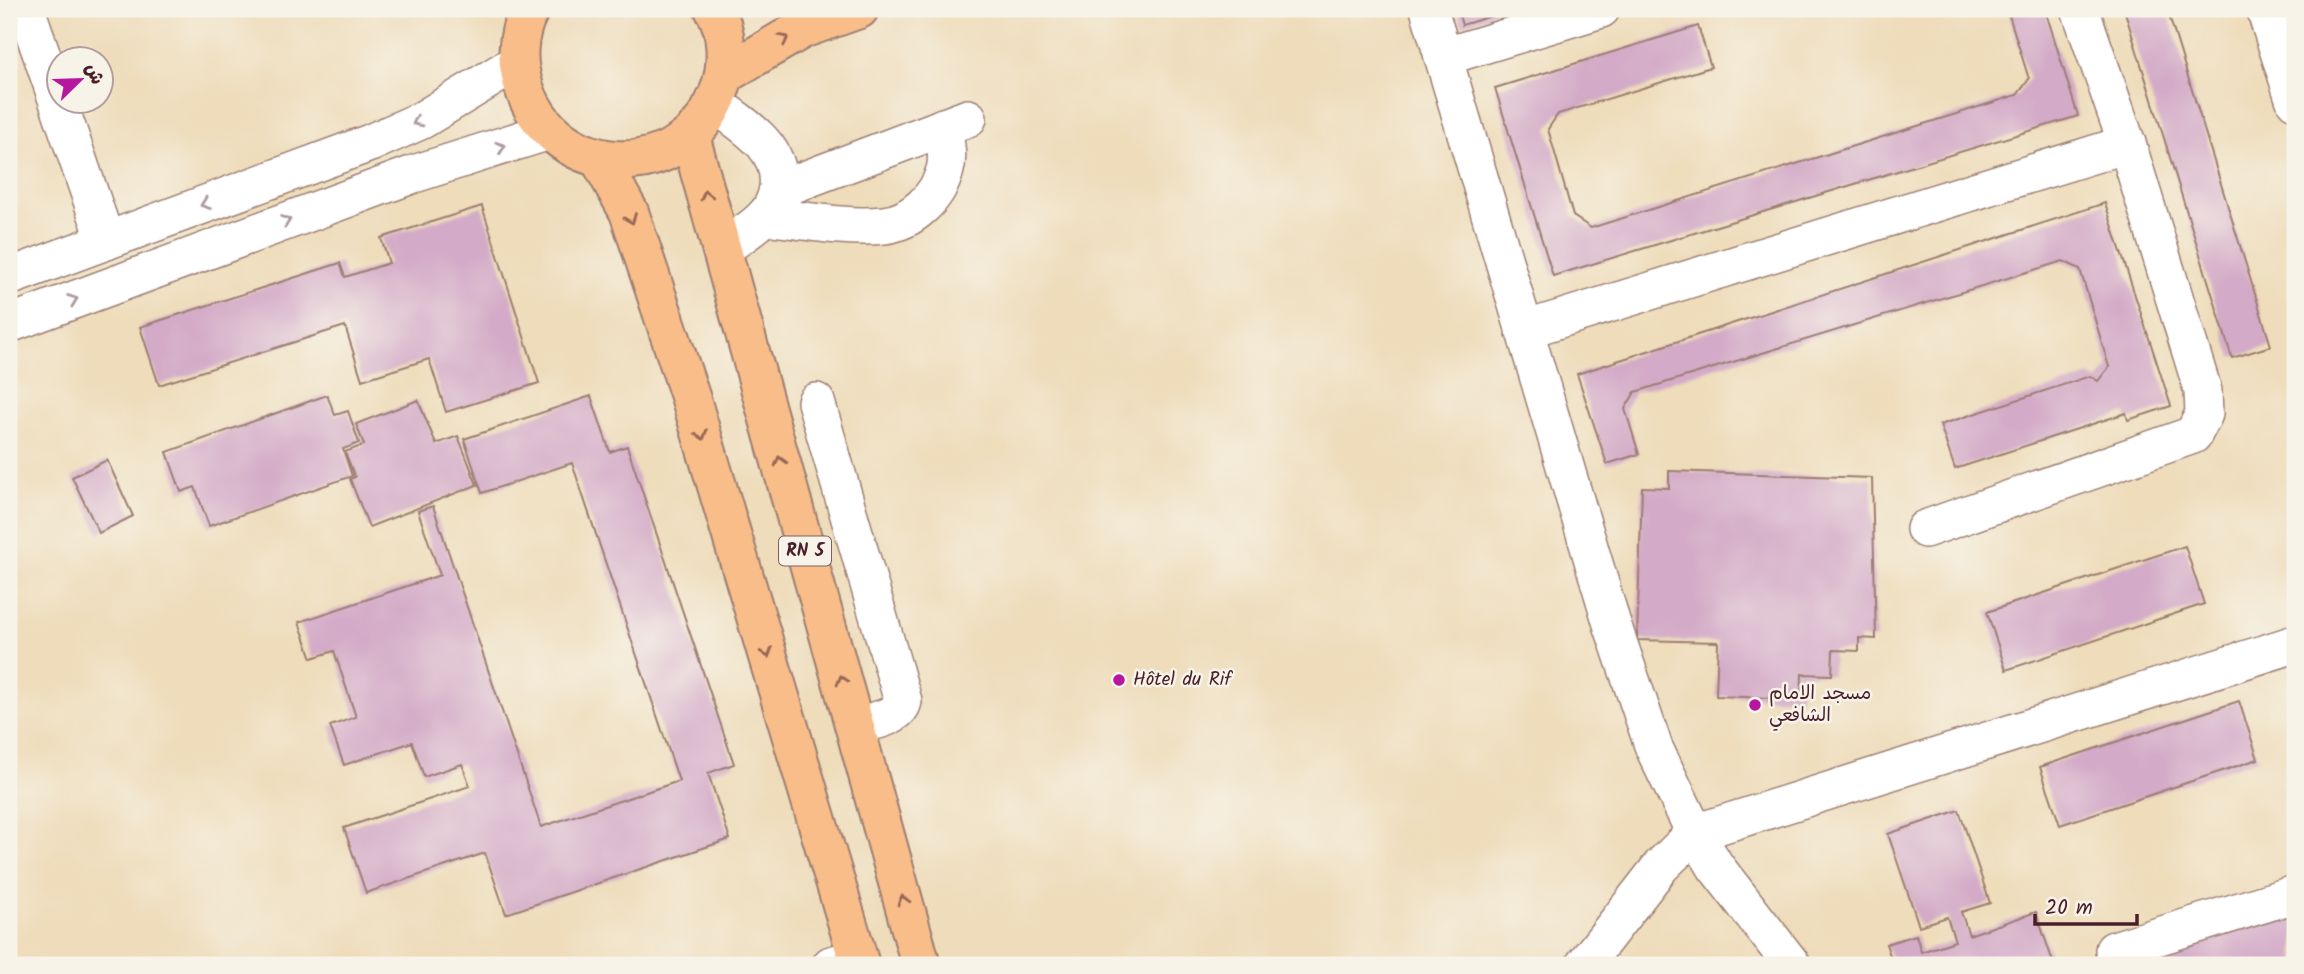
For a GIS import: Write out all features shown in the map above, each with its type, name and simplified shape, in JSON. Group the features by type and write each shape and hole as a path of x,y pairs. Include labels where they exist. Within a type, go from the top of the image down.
{"main road":[{"path":"530,9 520,38 518,62 523,88 533,111 549,131 573,148 599,159 631,161 663,153 690,136 720,89 802,29 859,9"},
{"path":"714,9 725,43 720,89"},
{"name":"RN 5","path":"690,136 921,965"},
{"path":"599,159 629,212 691,399 850,963"}],"street":[{"path":"26,9 106,241"},
{"path":"1429,9 1612,624 1654,748 1695,833 1716,867 1792,965"},
{"path":"1443,57 1601,9"},
{"path":"1925,528 2193,435 2203,414 2203,391 2127,144 2080,9"},
{"path":"2265,9 2295,101"},
{"path":"9,277 370,143 422,120 518,62"},
{"path":"720,89 769,148 779,175 772,203"},
{"path":"721,250 772,203 955,123 947,148 945,169 937,189 924,206 907,218 887,225 866,226 772,203"},
{"path":"9,324 414,174 549,131"},
{"path":"1524,330 2127,144"},
{"path":"816,402 903,701 903,706 896,712 854,726"},
{"path":"1584,965 1661,866 1695,833 2295,644"},
{"path":"2114,950 2295,894"}],"building":[{"path":"1457,9 1496,9 1498,14 1462,25"},
{"path":"2007,9 2045,9 2078,116 1553,276 1495,88 1698,26 1711,67 1558,114 1548,129 1573,216 1591,228 2017,95 2029,79"},
{"path":"2124,9 2167,9 2271,346 2232,358"},
{"path":"2105,203 2171,406 2128,420 2126,413 1955,469 1940,425 2090,376 2098,381 2109,367 2080,269 2063,261 1635,392 1625,409 1639,454 1607,464 1577,374"},
{"path":"482,206 539,383 446,412 429,359 362,380 345,326 159,385 140,327 340,263 345,277 389,263 381,238"},
{"path":"327,395 335,415 348,411 359,443 343,449 352,476 209,526 195,487 181,492 167,452"},
{"path":"591,396 610,452 627,446 734,764 708,773 730,839 506,914 485,853 366,893 344,828 470,786 462,764 424,777 412,742 344,765 330,726 356,717 334,651 312,658 299,622 440,575 418,511 433,506 541,827 679,781 572,463 482,493 464,439"},
{"path":"418,400 436,444 458,436 477,485 369,527 350,479 355,477 345,452 364,445 356,424"},
{"path":"107,460 133,516 99,533 72,477"},
{"path":"1669,471 1872,478 1876,639 1859,638 1859,651 1833,650 1832,675 1802,674 1801,699 1716,696 1718,642 1637,640 1642,487 1669,488"},
{"path":"2185,546 2204,604 2006,670 1987,612"},
{"path":"2239,701 2258,759 2060,825 2040,767"},
{"path":"1959,810 1990,903 1961,912 1969,935 2036,912 2054,965 1871,965 1891,958 1886,944 1916,935 1921,952 1955,941 1947,917 1919,926 1888,834"},
{"path":"2295,910 2295,965 2131,965"}],"place":[{"name":"Hôtel du Rif","path":"1119,680"},
{"name":"مسجد الامام الشافعي","path":"1755,705"}]}
